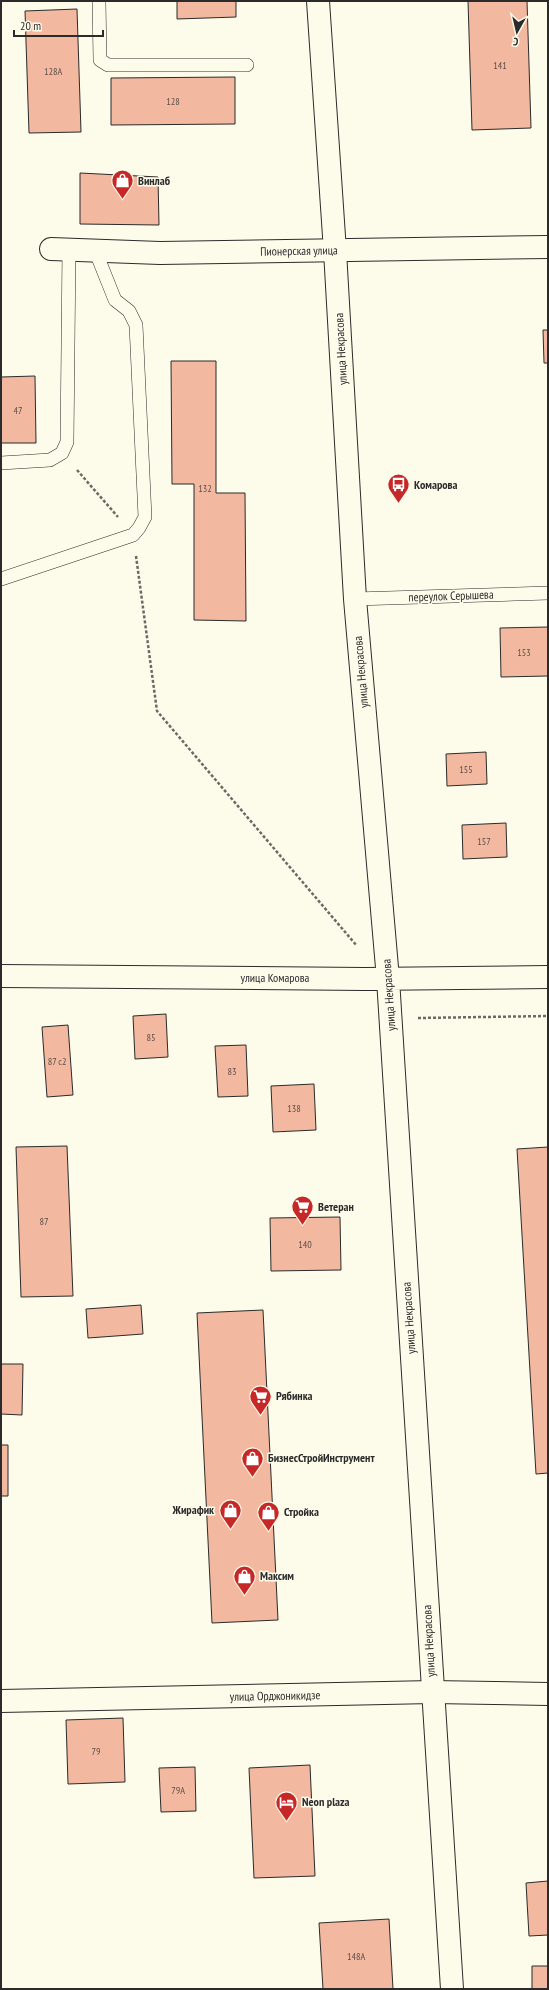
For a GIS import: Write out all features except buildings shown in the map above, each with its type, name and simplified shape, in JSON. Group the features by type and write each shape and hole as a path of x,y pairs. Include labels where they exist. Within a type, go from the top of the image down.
{"main road":[{"name":"улица Некрасова","path":"318,1 336,251 355,599 391,1019 432,1692 452,1989"},
{"name":"Пионерская улица","path":"60,249 160,253 548,247"},
{"name":"улица Комарова","path":"1,976 388,979 548,977"},
{"name":"улица Орджоникидзе","path":"1,1701 432,1692 548,1694"}],"lane":[{"path":"99,1 100,60 108,65 247,65"},
{"path":"1,463 50,460 62,453 67,442 60,249"},
{"path":"1,579 133,535 139,528 144,517 136,325 129,311 115,300 95,250"},
{"name":"переулок Серышева","path":"355,599 548,593"}],"path":[{"path":"62,453 133,535 156,712 358,947"},
{"path":"391,1019 548,1016"}],"place":[{"name":"Винлаб","path":"122,200"},
{"name":"Комарова","path":"399,504"},
{"name":"Ветеран","path":"302,1226"},
{"name":"Рябинка","path":"260,1416"},
{"name":"БизнесСтройИнструмент","path":"253,1478"},
{"name":"Жирафик","path":"230,1530"},
{"name":"Стройка","path":"269,1532"},
{"name":"Максим","path":"244,1596"},
{"name":"Neon plaza","path":"286,1822"}]}
